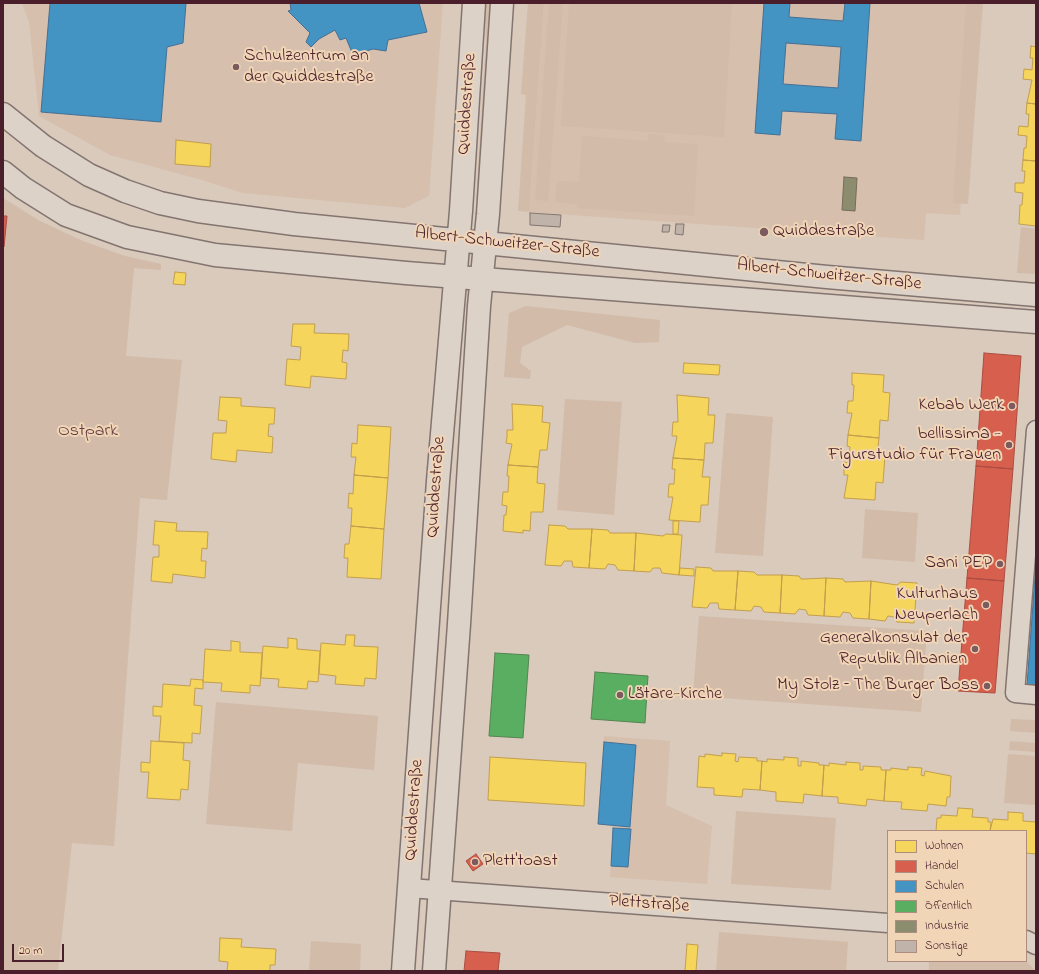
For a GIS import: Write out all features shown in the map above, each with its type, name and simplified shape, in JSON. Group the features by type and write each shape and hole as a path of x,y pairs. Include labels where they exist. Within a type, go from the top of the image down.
{"main road":[{"name":"Quiddestraße","path":"403,971 438,481 458,240 474,3"},
{"name":"Quiddestraße","path":"434,971 502,3"},
{"name":"Albert-Schweitzer-Straße","path":"3,114 43,146 89,175 125,191 160,203 198,211 294,224 834,277 1036,295"},
{"name":"Albert-Schweitzer-Straße","path":"3,172 23,188 66,215 128,236 165,246 215,255 285,263 1036,322"}],"street":[{"path":"1036,430 1015,693 1036,695"},
{"name":"Plettstraße","path":"409,888 887,923"},
{"path":"1027,940 1036,945"}],"shaded area":[{"name":"Schulzentrum an der Quiddestraße","path":"22,3 443,3 429,196 405,208 243,193 202,180 110,155 39,116 29,22"},
{"path":"544,3 974,3 960,215 926,213 924,240 529,212"},
{"path":"604,736 670,741 666,805 712,826 707,884 610,877 613,826 598,824"}],"green space":[{"path":"484,3 497,3 483,200 476,199 486,42"},
{"path":"528,3 544,3 529,212 518,211 526,95 521,94"},
{"path":"549,3 563,3 548,201 535,200"},
{"path":"569,3 732,3 724,137 561,126"},
{"path":"790,3 845,3 843,21 789,17"},
{"path":"966,3 983,3 968,204 953,203"},
{"path":"786,43 841,47 838,88 783,84"},
{"path":"649,134 665,135 664,142 698,144 694,216 577,208 577,204 555,202 557,181 579,182 582,136 648,141"},
{"name":"Ostpark","path":"3,198 40,221 83,241 125,256 161,264 161,270 134,268 126,356 182,360 167,500 140,498 114,846 72,843 58,971 3,971"},
{"path":"1021,227 1036,229 1036,274 1017,273"},
{"path":"526,306 660,320 659,342 635,343 567,325 522,347 520,363 531,371 530,379 504,377 509,313"},
{"path":"565,399 622,402 614,515 557,510"},
{"path":"726,413 773,417 763,556 715,553"},
{"path":"865,509 918,513 915,562 862,558"},
{"path":"699,616 927,631 921,712 693,696"},
{"path":"216,702 378,716 374,770 298,763 292,831 206,824"},
{"path":"1011,719 1036,720 1036,733 1010,731"},
{"path":"1010,741 1036,743 1036,752 1009,750"},
{"path":"1008,754 1036,756 1036,805 1004,803"},
{"path":"736,811 836,818 831,890 731,884"},
{"path":"719,932 848,942 846,971 716,971"},
{"path":"311,941 361,944 360,971 309,971"},
{"path":"929,962 1027,962 1036,971 929,971"}],"building: Wohnen":[{"path":"1031,46 1036,47 1036,104 1027,103 1032,80 1023,79 1024,69 1032,70 1033,58 1030,58"},
{"path":"1027,103 1036,104 1036,161 1023,160 1027,136 1018,135 1019,126 1028,127 1029,114 1026,114"},
{"path":"176,140 211,144 210,167 175,164"},
{"path":"1023,160 1036,161 1036,226 1019,224 1020,205 1022,205 1023,193 1015,192 1015,183 1024,183 1025,171 1022,171"},
{"path":"175,272 186,273 185,285 173,284"},
{"path":"293,324 315,324 314,333 349,334 348,351 343,350 342,362 347,363 346,379 311,376 310,388 285,385 287,359 300,360 301,347 291,346"},
{"path":"684,363 720,365 719,375 683,373"},
{"path":"852,373 884,375 883,392 890,393 888,421 880,420 879,438 848,435 852,413 847,413 848,401 853,401 854,385 852,385"},
{"path":"677,395 709,398 708,415 715,415 713,443 705,443 704,460 673,458 677,436 672,436 673,422 678,422"},
{"path":"220,397 241,398 241,406 275,408 274,424 269,424 268,436 273,437 272,453 237,450 236,462 211,459 213,433 226,433 227,421 218,420"},
{"path":"512,404 543,406 542,422 550,423 547,450 540,450 538,467 508,465 512,444 506,443 507,430 513,430"},
{"path":"358,425 391,427 388,478 354,475 356,457 351,457 352,443 357,444"},
{"path":"848,435 879,438 877,454 885,455 883,483 876,482 875,500 844,498 848,475 844,475 844,462 849,463 850,447 847,446"},
{"path":"673,458 704,460 702,477 710,477 708,505 701,505 700,522 669,520 673,497 668,497 669,484 674,484 675,469 672,469"},
{"path":"508,465 538,467 537,483 545,484 543,512 531,512 530,531 523,530 523,533 503,531 504,515 506,515 507,506 502,505 503,492 508,492"},
{"path":"354,475 388,478 384,529 351,526 352,508 348,508 349,493 353,494"},
{"path":"155,521 177,523 176,531 208,532 207,549 202,548 201,561 206,561 205,578 173,574 172,583 151,581 153,557 159,557 159,545 153,545"},
{"path":"673,521 679,521 678,534 673,534"},
{"path":"549,525 565,526 568,529 592,529 589,568 573,567 572,561 564,561 561,566 545,565"},
{"path":"351,526 384,529 381,579 347,577 348,558 344,558 345,544 349,544"},
{"path":"592,529 608,530 610,533 636,533 634,571 618,570 615,565 608,564 605,569 589,568"},
{"path":"636,533 663,536 666,534 682,535 679,575 662,573 660,568 653,568 650,572 634,571"},
{"path":"696,567 711,568 713,571 738,571 735,610 719,609 718,603 710,603 707,608 692,607"},
{"path":"680,568 694,569 694,576 679,575"},
{"path":"738,571 754,572 757,575 782,575 780,613 764,612 761,607 754,606 751,611 735,610"},
{"path":"782,575 799,576 801,579 826,578 824,616 808,615 806,610 799,609 795,614 780,613"},
{"path":"826,578 843,579 845,582 871,581 869,619 853,618 850,613 843,612 840,617 824,616"},
{"path":"871,581 897,585 901,582 917,583 914,623 897,622 894,617 888,616 885,621 869,619"},
{"path":"346,635 355,635 354,646 378,647 376,679 365,678 364,686 335,684 336,676 319,674 321,643 345,645"},
{"path":"288,638 297,639 297,649 320,651 318,682 308,681 307,689 278,687 279,679 261,678 263,646 288,648"},
{"path":"231,641 240,642 240,652 262,653 260,686 250,685 250,693 221,691 222,683 203,682 205,649 231,651"},
{"path":"191,679 203,680 203,689 195,688 194,705 202,706 200,734 192,733 192,743 159,741 161,716 153,716 153,706 162,707 163,684 190,686"},
{"path":"151,741 184,743 183,760 190,761 188,790 181,789 180,800 147,798 149,772 141,772 141,762 150,763"},
{"path":"722,753 736,754 735,761 738,762 739,757 757,758 757,761 762,761 760,790 743,789 742,797 714,795 714,788 697,787 699,756 705,757 705,754 722,756"},
{"path":"490,757 586,763 584,806 488,800"},
{"path":"784,757 798,758 798,766 801,766 801,761 824,765 822,796 804,794 803,803 776,801 776,792 760,790 762,761 767,762 767,759 784,760"},
{"path":"846,762 860,763 860,770 863,770 863,766 881,767 881,770 886,770 884,801 867,799 866,806 838,803 838,797 822,796 824,765 829,766 829,763 846,765"},
{"path":"908,767 922,768 921,775 924,776 925,771 951,776 950,797 947,797 946,806 928,804 927,811 901,809 902,802 884,801 886,770 891,770 891,768 908,770"},
{"path":"958,808 973,809 972,817 988,818 988,822 991,822 990,830 936,830 937,818 941,818 941,815 957,816"},
{"path":"1008,812 1023,813 1023,821 1036,822 1036,854 1027,853 1027,830 990,830 993,819 1008,820"},
{"path":"220,938 242,939 241,947 276,949 275,965 270,965 270,971 227,971 228,962 219,961"},
{"path":"687,944 698,945 696,971 685,971"}],"building: Handel":[{"path":"3,216 7,216 4,247 3,247"},
{"path":"984,353 1021,356 1013,469 976,466"},
{"path":"976,466 1013,469 1004,581 967,578"},
{"path":"967,578 1004,581 995,693 958,691"},
{"path":"476,854 483,864 473,871 466,861"},
{"path":"466,951 500,953 498,971 464,971"}],"building: Schulen":[{"path":"50,3 186,3 183,43 167,47 161,122 41,112"},
{"path":"290,3 419,3 427,32 388,40 386,51 373,49 353,55 346,38 340,40 335,30 319,39 311,47 306,42 310,33 288,11 291,10"},
{"path":"764,3 790,3 789,17 843,21 845,3 870,3 861,141 835,139 837,114 782,111 780,135 755,133","holes":["786,43 841,47 838,88 783,84"]},
{"path":"1036,563 1036,685 1027,685"},
{"path":"604,742 636,745 630,827 598,824"},
{"path":"613,828 631,829 628,867 611,866"}],"building: Öffentlich":[{"path":"495,653 529,655 523,738 489,736"},
{"name":"Lätare-Kirche","path":"595,672 648,676 645,723 591,719"}],"building: Industrie":[{"path":"844,177 857,178 855,211 842,210"}],"building: Sonstige":[{"path":"530,213 561,215 560,227 530,225"},
{"path":"676,224 684,224 683,235 675,234"},
{"path":"663,225 670,225 669,232 662,232"}],"place":[{"name":"Schulzentrum an der Quiddestraße","path":"236,67"},
{"name":"Quiddestraße","path":"764,232"},
{"name":"Kebab Werk","path":"1012,406"},
{"name":"bellissima - Figurstudio für Frauen","path":"1009,445"},
{"name":"Sani PEP","path":"1000,564"},
{"name":"Kulturhaus Neuperlach","path":"986,605"},
{"name":"Generalkonsulat der Republik Albanien","path":"975,649"},
{"name":"My Stolz – The Burger Boss","path":"987,686"},
{"name":"Lätare-Kirche","path":"620,695"},
{"name":"Plett'toast","path":"475,862"}]}
